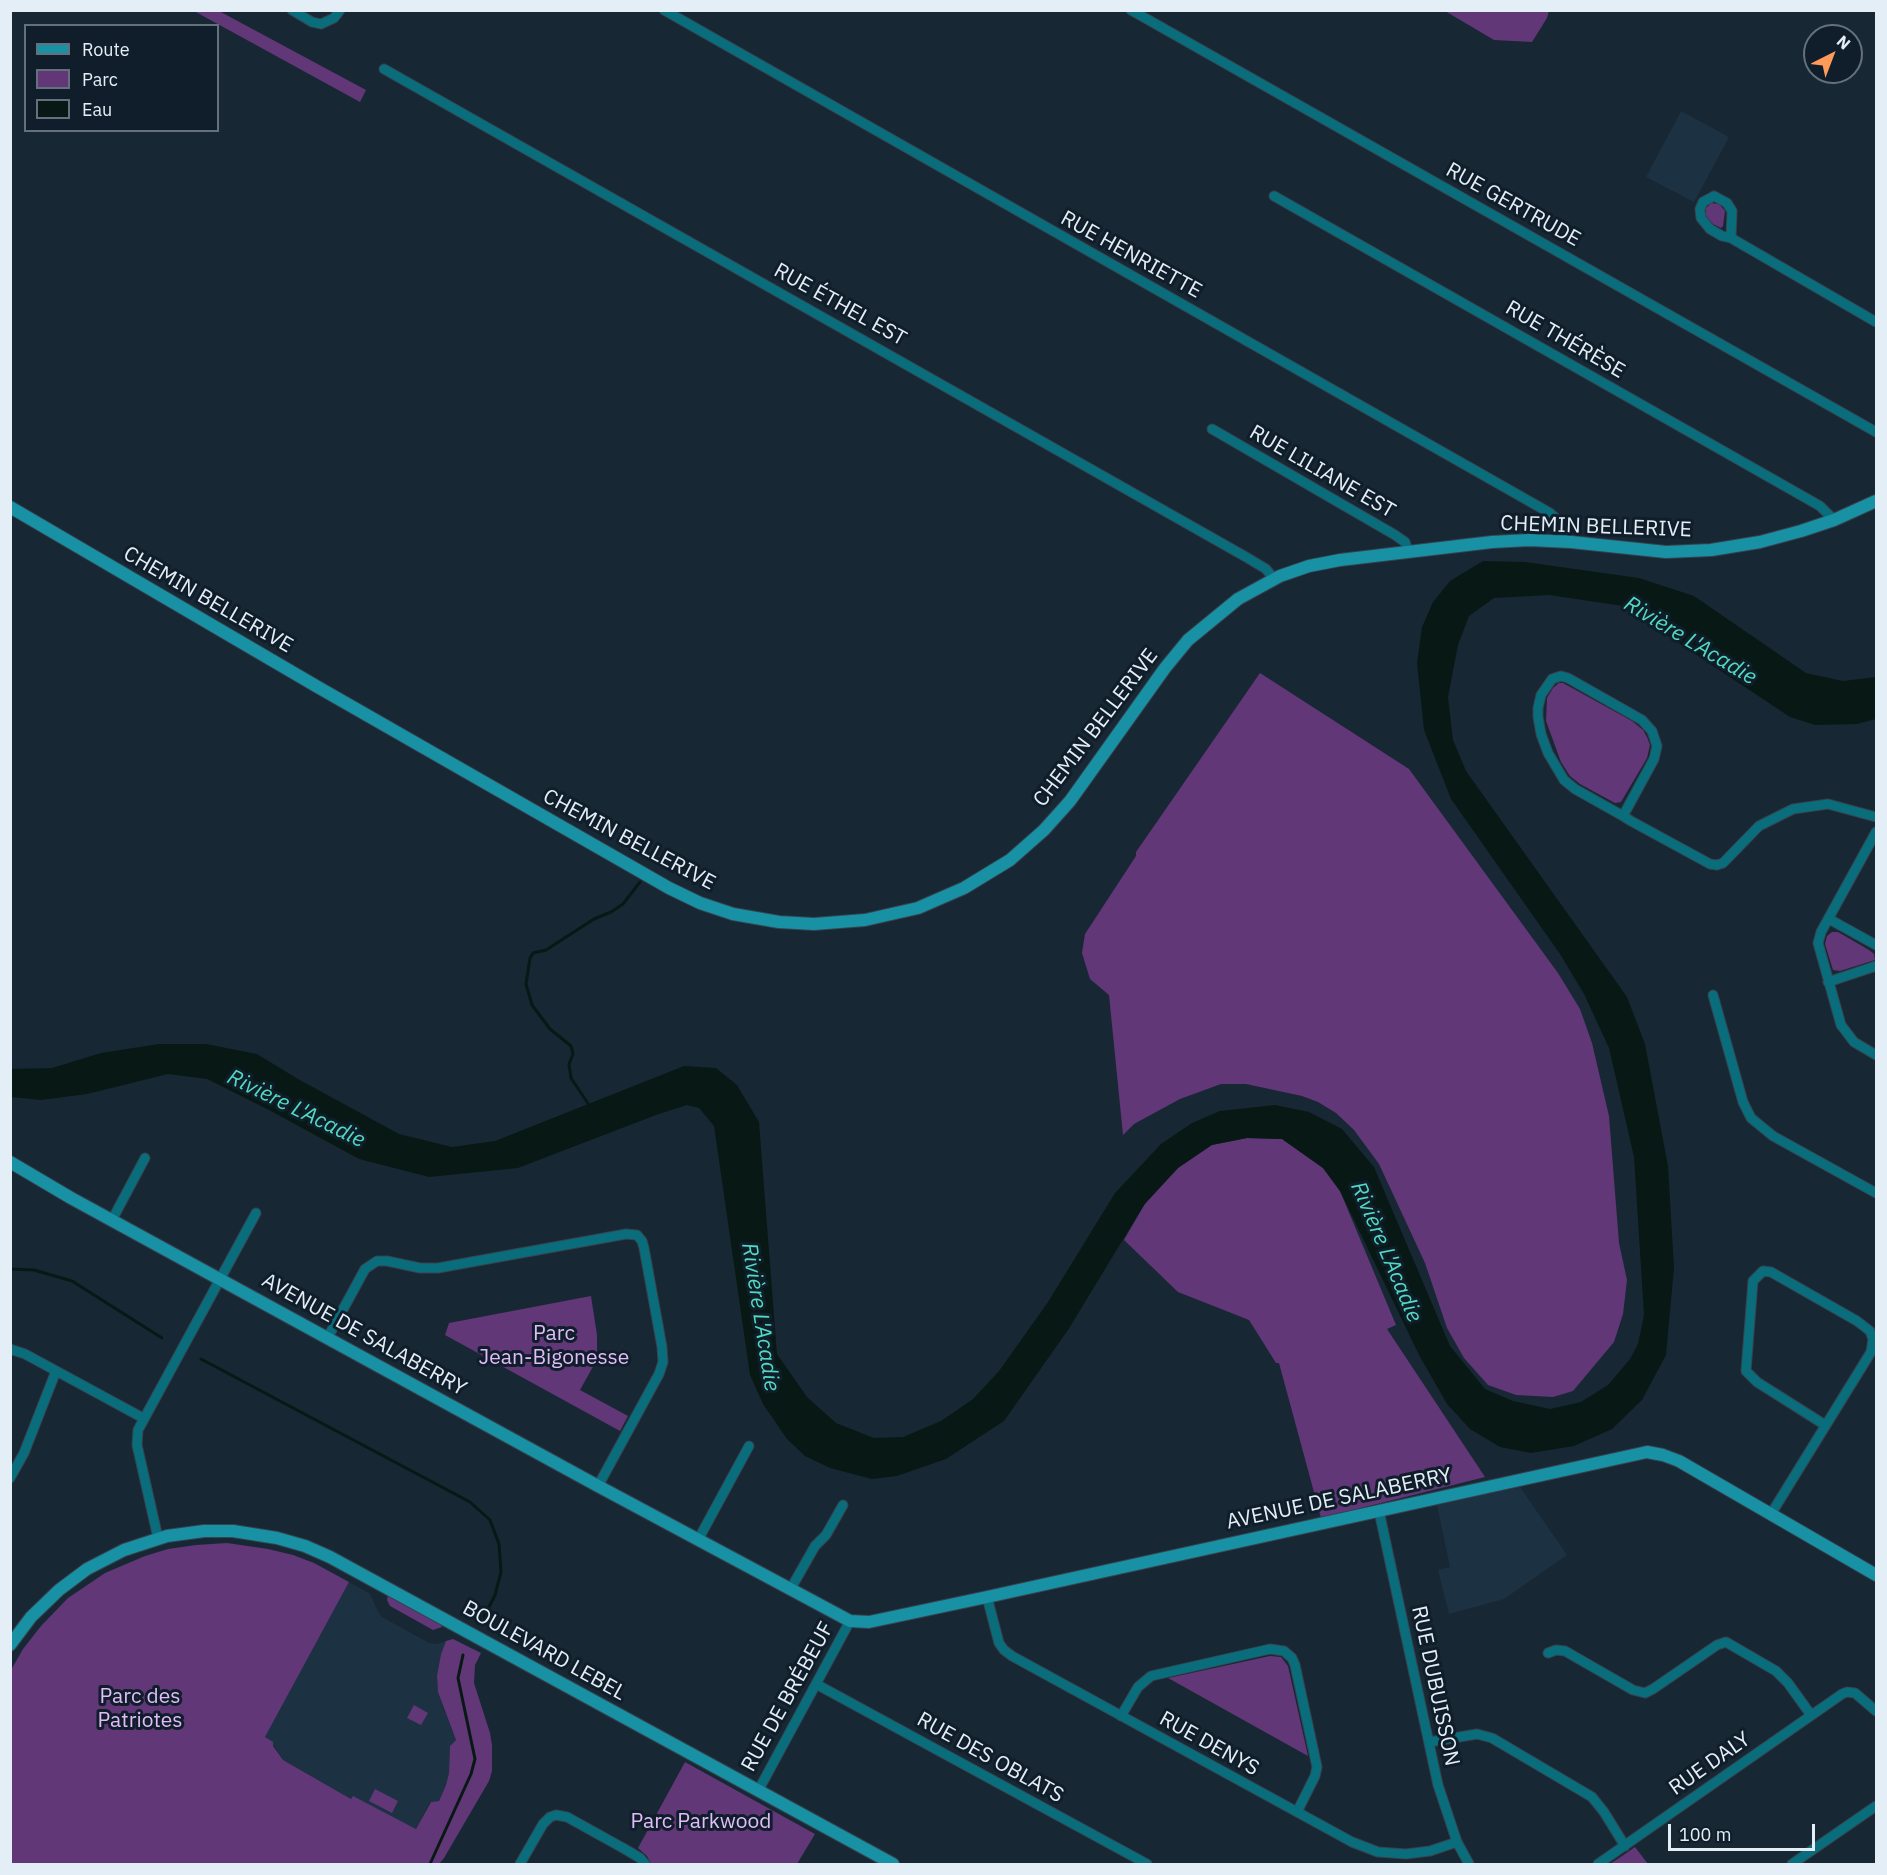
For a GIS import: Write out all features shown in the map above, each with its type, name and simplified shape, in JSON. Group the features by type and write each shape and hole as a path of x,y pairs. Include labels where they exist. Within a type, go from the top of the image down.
{"street":[{"path":"292,10 312,22 321,24 334,18 339,10"},
{"name":"RUE HENRIETTE","path":"664,10 1553,515 1562,524 1563,542"},
{"name":"RUE GERTRUDE","path":"1131,10 1876,432"},
{"name":"RUE ÉTHEL EST","path":"384,69 1246,557 1262,567 1274,579"},
{"name":"RUE THÉRÈSE","path":"1274,196 1820,506 1834,520"},
{"path":"1731,238 1730,206 1719,197 1706,199 1700,209 1704,221 1716,233 1731,238 1876,322"},
{"name":"RUE LILIANE EST","path":"1212,429 1395,535 1405,542 1408,551"},
{"name":"CHEMIN BELLERIVE","path":"10,507 316,686 669,888 700,903 733,914 754,919 797,923 855,921 909,910 957,892 1010,860 1038,836 1070,801 1182,646 1229,605 1294,570 1328,562 1408,551 1499,542 1563,542 1652,551 1711,550 1773,539 1834,520 1876,501"},
{"path":"1623,816 1654,759 1657,746 1654,734 1644,722 1628,712 1568,678 1555,677 1544,689 1538,708 1541,734 1551,760 1562,777 1571,786 1623,816 1710,864 1720,865 1730,858 1744,839 1759,826 1793,808 1828,804 1876,817"},
{"path":"1876,832 1818,943 1844,1030 1854,1042 1876,1055"},
{"path":"1829,919 1876,945"},
{"path":"1828,981 1876,966"},
{"path":"1713,995 1743,1102 1751,1118 1773,1136 1876,1194"},
{"path":"112,1220 145,1158"},
{"name":"AVENUE DE SALABERRY","path":"10,1162 598,1486 850,1621 869,1622 987,1597 1647,1452 1679,1461 1876,1575"},
{"path":"158,1538 137,1445 137,1434 143,1418 256,1213"},
{"path":"328,1337 365,1269 377,1261 434,1269 626,1234 636,1235 644,1245 662,1347 662,1366 598,1486"},
{"path":"1771,1514 1871,1352 1873,1336 1868,1328 1772,1272 1762,1271 1755,1277 1753,1284 1746,1371 1752,1379 1825,1425"},
{"path":"10,1349 21,1352 143,1418"},
{"path":"10,1478 24,1453 56,1371"},
{"path":"698,1540 749,1446"},
{"path":"790,1590 815,1546 826,1535 843,1505"},
{"name":"RUE DUBUISSON","path":"1379,1511 1442,1798 1457,1842 1469,1864"},
{"name":"BOULEVARD LEBEL","path":"10,1645 40,1608 74,1578 115,1554 179,1533 233,1531 277,1538 318,1551 893,1864"},
{"name":"RUE DENYS","path":"987,1597 997,1637 1004,1650 1352,1842 1385,1853 1420,1852 1457,1842"},
{"name":"RUE DE BRÉBEUF","path":"758,1791 850,1621"},
{"path":"1548,1653 1559,1649 1565,1651 1633,1690 1645,1693 1717,1645 1726,1642 1776,1671 1788,1683 1811,1715"},
{"path":"1121,1716 1140,1683 1155,1674 1270,1649 1284,1651 1292,1658 1295,1665 1317,1767 1316,1776 1297,1812"},
{"name":"RUE DES OBLATS","path":"816,1683 1147,1864"},
{"name":"RUE DALY","path":"1598,1864 1842,1694 1849,1692 1858,1694 1876,1711"},
{"path":"1429,1742 1477,1734 1492,1738 1592,1797 1625,1846"},
{"path":"1792,1864 1876,1806"},
{"path":"520,1864 543,1824 548,1818 556,1815 567,1818 629,1851 645,1864"}],"shaded area":[{"path":"1681,111 1729,137 1694,202 1646,177"},
{"path":"1520,1487 1567,1555 1504,1599 1449,1614 1438,1570 1450,1567 1437,1505"},
{"path":"349,1582 370,1594 382,1617 429,1643 437,1644 446,1641 441,1654 437,1683 443,1707 456,1740 450,1746 449,1773 439,1801 430,1802 416,1829 353,1797 351,1799 283,1760 272,1743 265,1737"}],"green space":[{"path":"194,11 219,11 366,90 360,102"},
{"path":"1445,11 1549,11 1532,42 1494,40"},
{"path":"1711,203 1719,204 1725,211 1721,228 1713,224 1706,216 1706,208"},
{"path":"1260,673 1409,769 1558,973 1580,1009 1592,1043 1609,1116 1619,1243 1627,1280 1623,1314 1614,1342 1573,1391 1553,1397 1516,1395 1488,1385 1464,1358 1447,1328 1425,1263 1379,1164 1354,1130 1336,1113 1318,1102 1302,1096 1246,1084 1221,1084 1180,1099 1134,1124 1123,1135 1109,995 1090,979 1082,953 1085,934 1136,856 1136,852"},
{"path":"1559,683 1563,683 1632,721 1643,730 1647,737 1650,745 1647,758 1621,802 1615,803 1580,784 1570,776 1561,762 1546,721 1547,698"},
{"path":"1832,932 1838,932 1869,950 1874,954 1875,960 1840,971 1833,970 1825,944 1827,936"},
{"path":"1247,1138 1282,1139 1323,1168 1340,1191 1396,1325 1387,1329 1485,1477 1321,1518 1279,1363 1276,1363 1249,1320 1178,1292 1124,1240 1146,1202 1178,1168 1211,1145"},
{"name":"Parc Jean-Bigonesse","path":"591,1296 597,1335 597,1353 595,1363 580,1390 628,1416 620,1431 445,1335 449,1323"},
{"name":"Parc des Patriotes","path":"227,1543 293,1555 314,1563 349,1582 265,1737 273,1742 273,1746 283,1760 351,1799 353,1796 416,1829 431,1802 439,1801 449,1773 450,1746 456,1740 438,1692 437,1676 441,1654 446,1641 453,1639 481,1653 475,1665 474,1683 490,1733 492,1771 489,1781 444,1858 439,1864 11,1864 11,1670 23,1649 68,1598 105,1573 168,1549"},
{"path":"388,1594 440,1623 442,1627 433,1630 390,1606 387,1600"},
{"path":"1270,1656 1281,1657 1288,1666 1308,1756 1168,1678"},
{"path":"414,1705 428,1713 421,1725 407,1718"},
{"name":"Parc Parkwood","path":"685,1762 815,1834 797,1864 651,1864 647,1856 638,1848"},
{"path":"375,1789 398,1801 392,1813 369,1801"},
{"path":"1635,1847 1648,1864 1610,1864 1625,1854"}],"water":[{"name":"Rivière L'Acadie","path":"1483,561 1525,562 1639,578 1694,596 1806,673 1843,681 1876,677 1876,719 1857,724 1815,725 1790,717 1623,606 1549,595 1494,598 1469,616 1458,645 1448,697 1453,740 1466,771 1627,997 1645,1044 1668,1166 1674,1268 1666,1355 1642,1400 1612,1429 1574,1446 1531,1453 1500,1447 1470,1429 1447,1404 1419,1355 1340,1191 1323,1168 1282,1139 1247,1138 1212,1145 1178,1168 1144,1205 1068,1330 1004,1421 946,1459 897,1476 872,1479 830,1468 805,1456 787,1439 763,1404 750,1375 714,1126 699,1108 687,1105 656,1115 518,1168 429,1177 359,1159 207,1079 168,1074 87,1094 41,1100 11,1097 11,1069 52,1068 101,1053 159,1044 206,1044 257,1054 399,1134 452,1147 495,1141 684,1066 716,1068 737,1085 759,1122 777,1354 807,1397 836,1423 874,1438 903,1437 941,1421 973,1399 999,1371 1048,1302 1115,1193 1161,1144 1192,1123 1220,1111 1275,1105 1309,1112 1342,1129 1374,1167 1450,1346 1485,1389 1513,1401 1550,1409 1581,1402 1608,1385 1630,1359 1638,1344 1644,1315 1634,1157 1609,1048 1584,994 1560,954 1451,799 1424,730 1417,663 1422,627 1433,602 1450,581"}],"waterway":[{"path":"589,1105 571,1078 569,1064 573,1054 571,1046 550,1029 532,1005 526,984 530,958 533,953 546,950 594,919 623,904 640,882"},
{"path":"10,1269 34,1270 72,1281 162,1338"},
{"path":"201,1359 470,1502 490,1520 499,1544 501,1572 495,1595 484,1617"},
{"path":"430,1864 471,1774 475,1759 458,1678 463,1655"}]}
